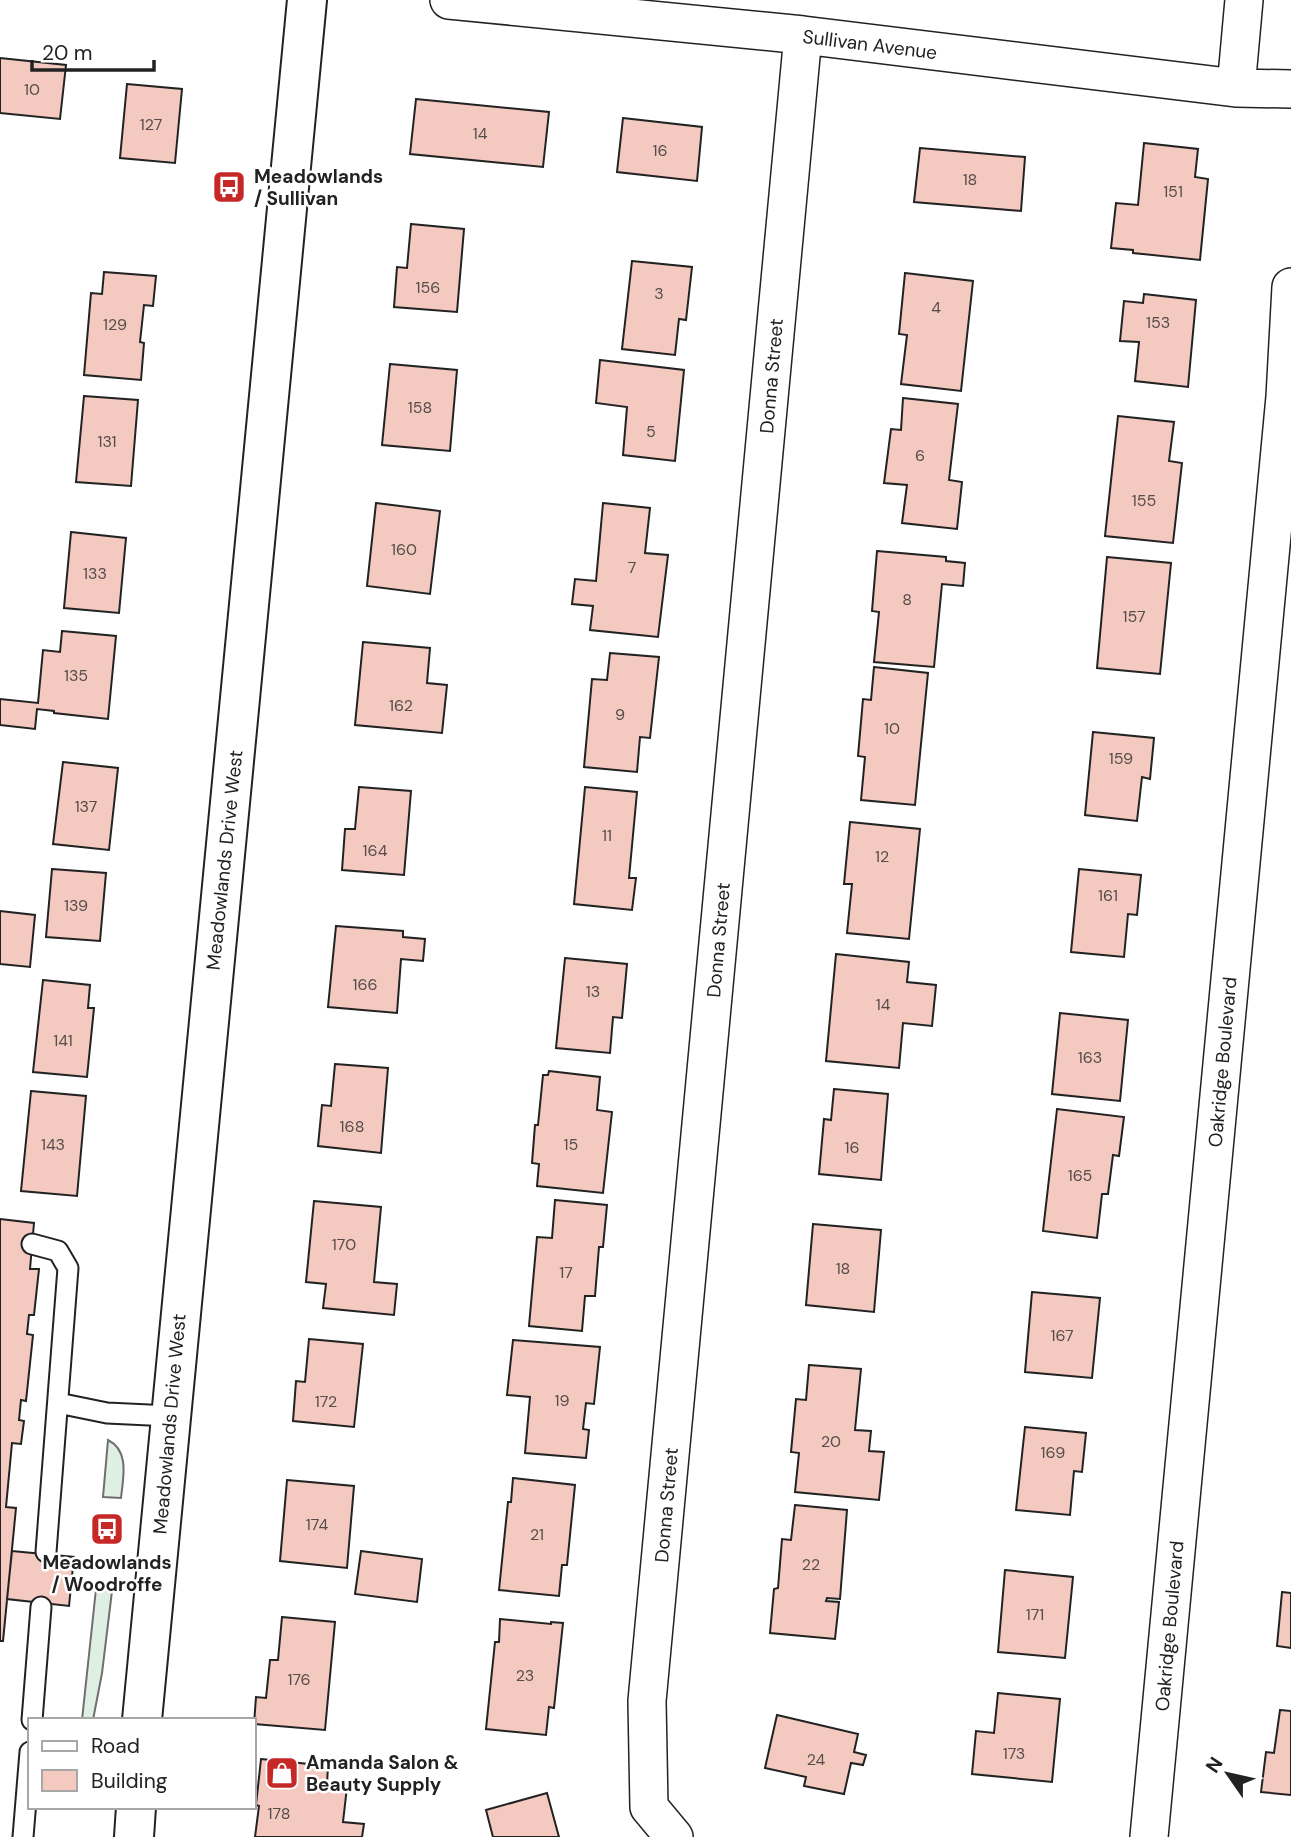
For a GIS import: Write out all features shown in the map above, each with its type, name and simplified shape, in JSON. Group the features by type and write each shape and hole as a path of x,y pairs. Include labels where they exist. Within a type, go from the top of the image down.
{"main road":[{"name":"Meadowlands Drive West","path":"142,1718 307,0"},
{"path":"134,1837 136,1809"}],"street":[{"name":"Sullivan Avenue","path":"449,0 803,35 1236,88 1291,89"},
{"path":"1236,88 1244,0"},
{"name":"Donna Street","path":"674,1837 649,1807 647,1701 803,35"},
{"name":"Oakridge Boulevard","path":"1149,1837 1283,411 1291,287"}],"lane":[{"path":"32,1244 58,1251 68,1268 46,1552"},
{"path":"58,1403 107,1413 170,1416"},
{"path":"32,1718 41,1607"},
{"path":"23,1837 28,1776"}],"green space":[{"path":"108,1440 120,1451 124,1466 121,1498 103,1497"},
{"path":"96,1589 112,1591 93,1718 82,1718"}],"building":[{"path":"0,58 66,65 60,119 0,113"},
{"path":"127,84 182,89 175,163 120,158"},
{"path":"416,99 549,112 543,167 410,154"},
{"path":"623,118 702,127 697,181 617,172"},
{"path":"1144,143 1198,149 1195,177 1208,179 1200,260 1111,248 1116,203 1138,205"},
{"path":"920,148 1025,157 1021,211 914,202"},
{"path":"411,224 464,229 457,312 394,307 397,267 407,268"},
{"path":"632,261 692,267 686,320 679,319 675,355 622,349"},
{"path":"104,272 156,276 153,306 144,305 140,342 144,343 141,380 84,375 91,293 102,294"},
{"path":"905,273 973,281 961,391 901,384 907,335 899,334"},
{"path":"1144,294 1196,300 1188,387 1135,381 1139,342 1120,341 1124,301 1143,303"},
{"path":"600,360 684,370 675,461 623,455 627,407 596,403"},
{"path":"390,364 457,370 450,451 382,445"},
{"path":"84,396 138,400 131,486 76,482"},
{"path":"903,398 958,404 949,480 962,482 957,529 902,523 907,485 884,483 891,429 901,430"},
{"path":"1118,416 1174,422 1169,461 1182,463 1173,543 1105,536"},
{"path":"376,503 440,511 430,594 367,586"},
{"path":"603,503 650,508 645,553 668,555 658,637 590,630 593,606 572,604 575,579 596,581"},
{"path":"71,532 126,538 119,613 64,608"},
{"path":"877,551 946,557 946,561 965,563 963,586 942,584 934,667 874,662 879,612 872,611"},
{"path":"1107,557 1171,563 1160,674 1097,668"},
{"path":"62,631 116,636 108,719 37,709 35,729 0,725 0,699 38,703 43,650 60,652"},
{"path":"363,642 430,648 427,683 447,685 442,733 355,725"},
{"path":"610,653 659,657 650,738 640,737 637,772 584,767 592,679 607,680"},
{"path":"874,667 928,673 915,805 861,800 865,757 858,756 863,699 871,700"},
{"path":"1093,732 1154,738 1150,779 1142,777 1137,821 1085,815"},
{"path":"63,762 118,768 109,850 53,844"},
{"path":"359,787 411,791 404,875 342,870 345,829 355,829"},
{"path":"585,787 637,792 629,878 636,878 632,910 574,904"},
{"path":"850,822 920,829 909,939 847,933 852,884 844,884"},
{"path":"52,869 106,873 100,941 46,937"},
{"path":"1079,869 1141,875 1137,915 1128,914 1124,957 1071,952"},
{"path":"0,911 35,915 30,967 0,964"},
{"path":"336,926 403,931 403,937 425,939 423,961 401,959 397,1013 328,1007"},
{"path":"836,954 909,962 907,982 936,985 932,1026 903,1023 899,1068 826,1061"},
{"path":"565,958 627,964 622,1018 613,1017 610,1053 556,1048"},
{"path":"43,980 90,985 88,1008 94,1008 87,1077 33,1072"},
{"path":"1060,1013 1128,1020 1120,1101 1052,1094"},
{"path":"335,1064 388,1068 381,1153 318,1146 322,1105 331,1106"},
{"path":"549,1071 600,1077 597,1110 612,1112 603,1193 537,1186 539,1164 532,1163 535,1125 538,1125 543,1075 548,1075"},
{"path":"834,1089 888,1094 881,1180 819,1174 824,1119 831,1120"},
{"path":"31,1091 86,1096 77,1196 21,1191"},
{"path":"1057,1109 1124,1117 1119,1156 1113,1155 1108,1194 1102,1194 1097,1238 1043,1231"},
{"path":"555,1200 607,1205 603,1247 599,1247 595,1296 585,1296 582,1331 529,1326 537,1237 552,1238"},
{"path":"314,1201 381,1207 374,1282 397,1284 394,1315 323,1308 326,1284 306,1282"},
{"path":"0,1219 34,1223 30,1269 39,1269 34,1315 29,1315 27,1334 33,1335 26,1401 21,1400 19,1420 24,1421 21,1444 12,1443 6,1507 16,1508 3,1641 0,1641"},
{"path":"813,1224 881,1230 874,1312 806,1305"},
{"path":"1032,1292 1100,1298 1092,1378 1025,1372"},
{"path":"309,1339 363,1344 354,1427 293,1421 296,1381 305,1382"},
{"path":"513,1340 600,1347 594,1404 586,1403 583,1429 589,1430 586,1458 525,1453 530,1397 507,1395"},
{"path":"809,1365 861,1369 855,1430 871,1431 869,1451 884,1452 879,1500 795,1492 799,1453 791,1452 796,1399 806,1400"},
{"path":"1025,1427 1086,1433 1082,1472 1074,1471 1070,1515 1016,1510"},
{"path":"513,1478 575,1485 567,1565 562,1565 559,1596 499,1590"},
{"path":"287,1480 354,1486 347,1568 280,1561"},
{"path":"795,1505 847,1510 840,1599 827,1598 826,1601 839,1602 835,1639 770,1633 774,1589 778,1588 782,1539 791,1540"},
{"path":"12,1551 74,1557 69,1606 7,1599"},
{"path":"361,1551 422,1559 417,1602 355,1594"},
{"path":"1005,1570 1073,1577 1065,1658 998,1652"},
{"path":"1282,1592 1291,1593 1291,1648 1277,1646"},
{"path":"282,1617 335,1622 325,1730 256,1724 256,1697 266,1698 270,1660 278,1660"},
{"path":"500,1619 563,1623 554,1708 549,1707 546,1735 486,1729"},
{"path":"998,1693 1060,1699 1052,1782 972,1774 976,1731 994,1733"},
{"path":"1280,1710 1291,1711 1291,1795 1261,1792 1266,1752 1274,1753"},
{"path":"777,1715 858,1734 854,1752 866,1755 863,1765 851,1763 844,1794 804,1786 806,1777 765,1768"},
{"path":"261,1759 328,1766 327,1784 347,1787 343,1822 364,1824 362,1837 255,1837"},
{"path":"547,1793 559,1837 493,1837 486,1810"}],"place":[{"name":"Meadowlands / Sullivan","path":"229,187"},
{"name":"Meadowlands / Woodroffe","path":"107,1529"},
{"name":"Amanda Salon & Beauty Supply","path":"282,1773"}]}
